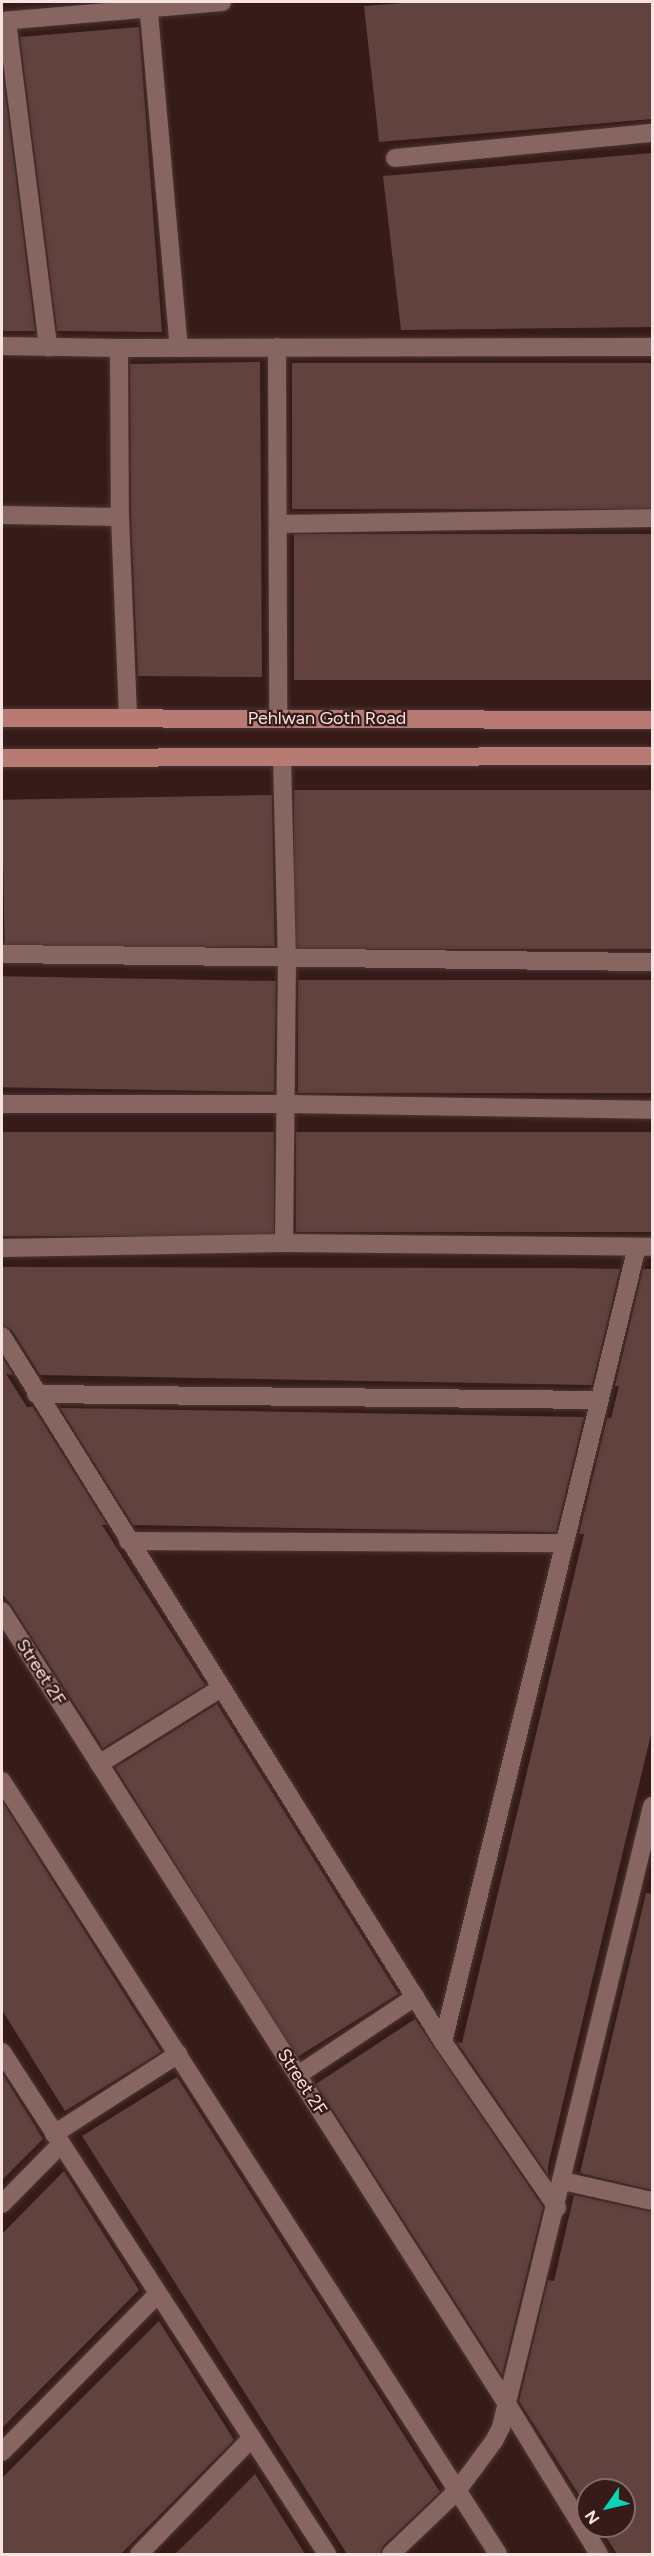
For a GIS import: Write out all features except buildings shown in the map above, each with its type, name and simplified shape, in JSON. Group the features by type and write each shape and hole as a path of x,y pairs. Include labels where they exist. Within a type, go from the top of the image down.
{"main road":[{"name":"Pehlwan Goth Road","path":"2,718 652,720"},
{"path":"2,758 652,756"}],"street":[{"path":"48,346 4,21 148,5 222,2"},
{"path":"148,5 178,348"},
{"path":"395,158 652,133"},
{"path":"2,346 119,348 652,347"},
{"path":"277,347 278,718"},
{"path":"119,348 120,517 128,718"},
{"path":"2,515 120,517"},
{"path":"278,524 652,518"},
{"path":"282,758 287,958 284,1243"},
{"path":"2,954 652,962"},
{"path":"2,1104 286,1104 652,1110"},
{"path":"2,1248 284,1243 645,1247 599,1400 443,2042"},
{"path":"2,1336 36,1394 443,2042 557,2206"},
{"path":"36,1394 599,1400"},
{"path":"128,1541 564,1543"},
{"name":"Street 2F","path":"2,1611 507,2404 599,2554"},
{"path":"99,1764 221,1688"},
{"path":"2,1781 498,2554"},
{"path":"392,2554 457,2491 494,2441 507,2404 557,2206 652,1806"},
{"path":"298,2075 415,1997"},
{"path":"2,2052 327,2554"},
{"path":"2,2204 58,2139 178,2054"},
{"path":"563,2181 652,2201"},
{"path":"2,2452 158,2294"},
{"path":"139,2554 252,2438"}]}
